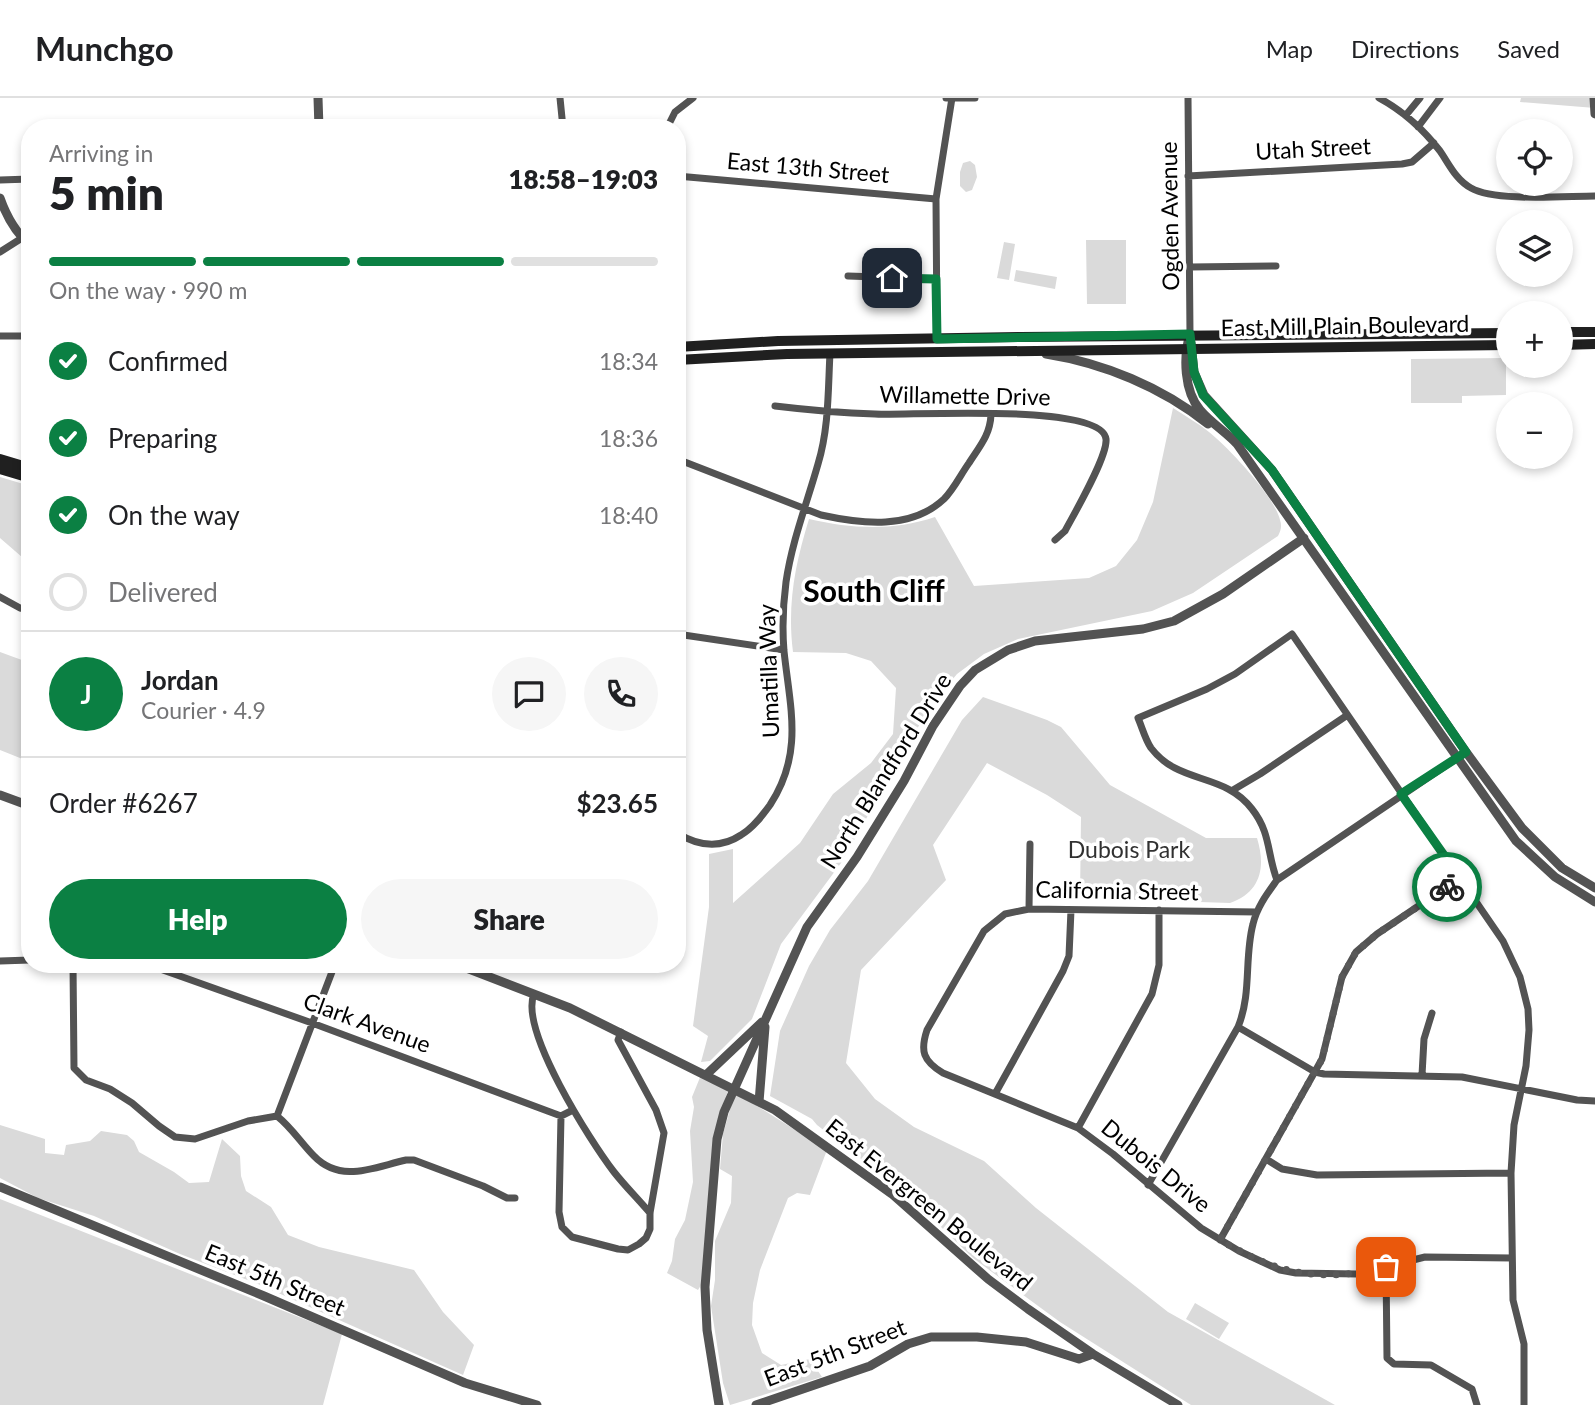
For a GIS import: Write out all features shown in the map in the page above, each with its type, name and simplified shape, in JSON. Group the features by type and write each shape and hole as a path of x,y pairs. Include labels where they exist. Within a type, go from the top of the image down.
{"main road":[{"name":"East Mill Plain Boulevard","path":"686,346 778,341 1190,334 1496,332"},
{"path":"1573,332 1595,332"},
{"path":"1388,346 1390,340 1436,339 1451,333"},
{"path":"1465,346 1471,339 1496,338"},
{"path":"1573,345 1595,344"},
{"name":"East Mill Plain Boulevard","path":"686,360 830,353 1496,345"},
{"path":"0,459 21,465"},
{"path":"0,469 21,475"}],"street":[{"path":"318,98 319,119"},
{"path":"560,98 562,119"},
{"path":"672,119 675,112 693,98"},
{"path":"937,339 936,199 950,98 975,98"},
{"name":"Ogden Avenue","path":"1188,98 1190,334"},
{"path":"1379,98 1406,115 1434,143 1458,178 1470,188 1485,194 1595,195"},
{"path":"1406,115 1420,98"},
{"path":"1418,127 1440,98"},
{"path":"1594,98 1595,114"},
{"name":"Utah Street","path":"1188,176 1402,164 1412,162 1434,143"},
{"name":"East 13th Street","path":"686,177 936,199"},
{"path":"0,180 21,179"},
{"path":"0,198 21,236"},
{"path":"0,252 21,239"},
{"path":"1190,267 1276,266"},
{"path":"848,276 936,279"},
{"path":"1190,334 1189,380 1197,406 1237,444 1516,841 1555,877 1595,902"},
{"path":"0,336 21,336"},
{"path":"1189,348 1203,395 1272,470 1466,752 1522,828 1562,868 1595,888"},
{"path":"1020,350 1071,358 1114,371 1196,415 1241,451"},
{"name":"Umatilla Way","path":"686,839 707,845 729,843 748,831 779,791 789,765 793,720 784,650 783,609 786,581 803,509 818,463 827,411 830,353"},
{"name":"Willamette Drive","path":"775,407 878,414 1005,413 1069,418 1092,425 1102,431 1106,439 1102,455 1065,531 1055,540"},
{"path":"686,463 821,515 856,521 895,522 923,515 946,498 990,430 992,415"},
{"name":"North Blandford Drive","path":"719,1405 705,1308 717,1139 724,1112 794,949 857,857 904,781 933,726 960,686 975,670 1008,649 1035,641 1143,629 1174,621 1223,594 1304,538"},
{"path":"0,597 21,608"},
{"path":"1277,880 1264,827 1252,808 1233,790 1168,766 1150,746 1138,718 1235,674 1292,634 1503,941 1520,977 1528,1009 1529,1030 1527,1058 1512,1142 1511,1173 1513,1300 1524,1344 1524,1405"},
{"path":"686,635 784,650"},
{"path":"1233,790 1346,716"},
{"path":"1148,1185 1238,1027 1247,1001 1250,939 1257,912 1277,880 1466,752"},
{"path":"0,795 21,803"},
{"path":"1029,909 1030,844"},
{"path":"1220,1240 1315,1072 1327,1045 1342,977 1356,952 1377,934 1460,878"},
{"name":"California Street","path":"984,931 1005,914 1029,909 1257,912"},
{"path":"995,1094 1063,971 1069,956 1071,910"},
{"path":"1078,1128 1152,995 1159,964 1159,911"},
{"name":"Dubois Drive","path":"984,931 927,1030 923,1042 924,1053 931,1065 943,1073 1078,1128 1114,1154 1192,1222 1220,1240 1280,1270 1296,1273 1357,1274 1425,1257 1512,1258"},
{"path":"0,961 21,960"},
{"path":"73,973 74,1068 86,1080 110,1089 132,1103 176,1137 204,1137 248,1121 277,1116 288,1124 315,1158 341,1171 359,1172 399,1161 414,1160 507,1198 515,1198"},
{"name":"Clark Avenue","path":"170,973 561,1116"},
{"path":"277,1116 331,973"},
{"name":"East Evergreen Boulevard","path":"479,973 621,1032 775,1110 819,1139 892,1194 988,1279 1093,1354 1178,1405"},
{"path":"534,994 531,1000 531,1017 573,1110 613,1171 650,1213"},
{"path":"1422,1075 1424,1039 1432,1013"},
{"path":"706,1074 766,1018"},
{"path":"759,1102 766,1018"},
{"path":"1238,1027 1315,1072 1335,1076 1462,1077 1577,1100 1595,1101"},
{"path":"573,1110 561,1116 559,1220 572,1237 628,1250 646,1238 650,1229 650,1213 664,1133 656,1110 618,1040 621,1032"},
{"path":"1266,1159 1282,1169 1317,1175 1511,1173"},
{"name":"East 5th Street","path":"0,1187 466,1383 537,1405"},
{"path":"1386,1267 1387,1358 1394,1364 1430,1365 1472,1389 1478,1405"},
{"name":"East 5th Street","path":"756,1405 870,1366 908,1344 932,1337 977,1337 1026,1342 1079,1359 1093,1354"}],"green space":[{"path":"1521,98 1595,98 1595,108 1520,102"},
{"path":"970,161 975,165 977,177 972,190 966,192 960,186 960,172 963,163"},
{"path":"1086,240 1126,240 1126,304 1087,304"},
{"path":"1004,242 1015,244 1009,280 997,278"},
{"path":"1016,270 1057,277 1055,289 1014,281"},
{"path":"1496,358 1496,378 1506,378 1506,392 1496,392 1496,395 1462,396 1462,403 1411,403 1411,359"},
{"path":"1173,408 1209,432 1250,473 1276,510 1281,524 1278,536 1193,593 1152,611 1018,639 984,654 957,674 929,708 841,863 781,944 752,1019 710,1061 701,1062 708,1036 693,1026 709,907 709,854 733,849 733,903 800,843 833,794 871,763 893,734 896,688 871,661 846,653 793,652 793,585 809,519 872,527 904,525 935,517 974,586 1089,578 1116,566 1137,540 1153,502"},
{"path":"0,477 21,483 21,556 0,538"},
{"path":"0,652 21,660 21,758 0,750"},
{"name":"Dubois Park","path":"983,697 1061,727 1110,785 1206,838 1257,838 1261,859 1258,877 1249,892 1230,903 1080,898 1081,817 1047,795 987,763 933,845 946,880 861,970 846,1063 875,1099 914,1127 984,1161 1036,1208 1168,1312 1335,1405 1191,1405 1060,1322 973,1258 907,1194 812,1119 770,1096 780,1031 809,966 830,930 868,881 962,720"},
{"path":"701,1075 728,1090 701,1285 698,1290 667,1273 672,1261 675,1239 685,1220 693,1182 690,1131 694,1107 692,1097"},
{"path":"735,1092 827,1150 810,1195 797,1193 788,1198 760,1270 753,1303 752,1325 762,1353 781,1365 810,1359 822,1377 730,1405 723,1383 711,1306 715,1280 715,1241 731,1203 732,1176 720,1169 723,1134"},
{"path":"0,1125 45,1139 45,1153 64,1155 66,1145 90,1141 101,1131 127,1135 134,1141 139,1152 189,1183 209,1182 222,1139 240,1156 241,1176 246,1191 271,1207 288,1235 319,1247 414,1270 443,1312 474,1345 463,1375 258,1284 180,1254 94,1216 38,1198 0,1178"},
{"path":"0,1199 342,1334 323,1405 0,1405"},
{"path":"1195,1303 1229,1323 1219,1339 1186,1319"}],"way so far":[{"path":"1386,1267 1357,1274 1296,1273 1280,1270 1220,1240 1322,1059 1342,977 1356,952 1377,934 1447,887"}],"district":[{"name":"South Cliff","path":"874,592"}],"route":[{"path":"892,278 936,279 937,339 1190,334 1194,372 1203,395 1272,470 1466,752 1401,794 1460,878 1447,887"}]}
